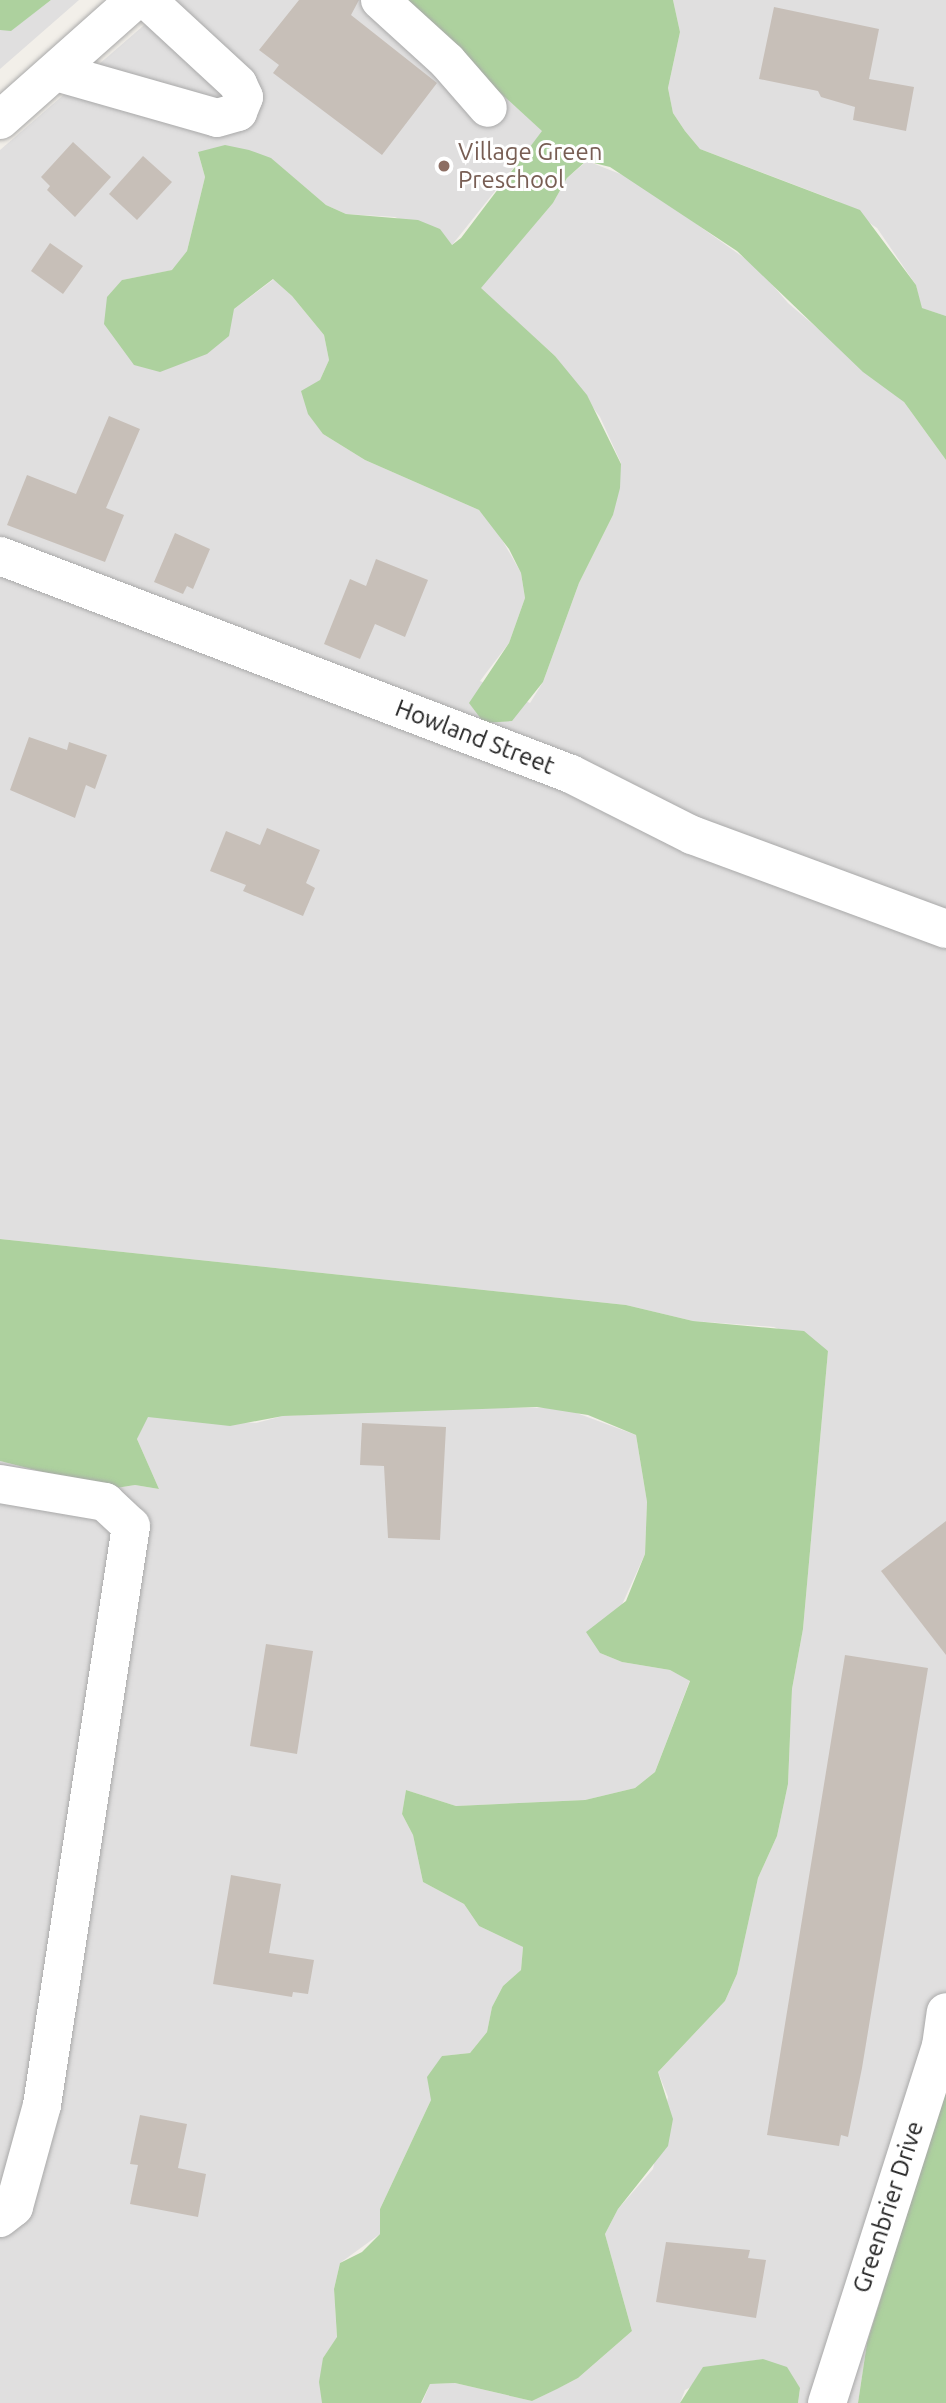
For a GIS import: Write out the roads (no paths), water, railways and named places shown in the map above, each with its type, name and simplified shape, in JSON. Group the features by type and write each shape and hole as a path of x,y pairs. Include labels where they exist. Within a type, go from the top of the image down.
{"street":[{"path":"0,120 135,0"},
{"path":"56,72 217,118 239,112 244,97 238,84 147,0"},
{"path":"380,0 447,61 488,108"},
{"name":"Howland Street","path":"0,556 571,774 692,835 946,929"},
{"path":"0,1484 105,1502 131,1526 43,2105 14,2207 0,2218"},
{"name":"Greenbrier Drive","path":"827,2403 941,2046 946,2012"}],"place":[{"name":"Village Green Preschool","path":"444,166"}]}
